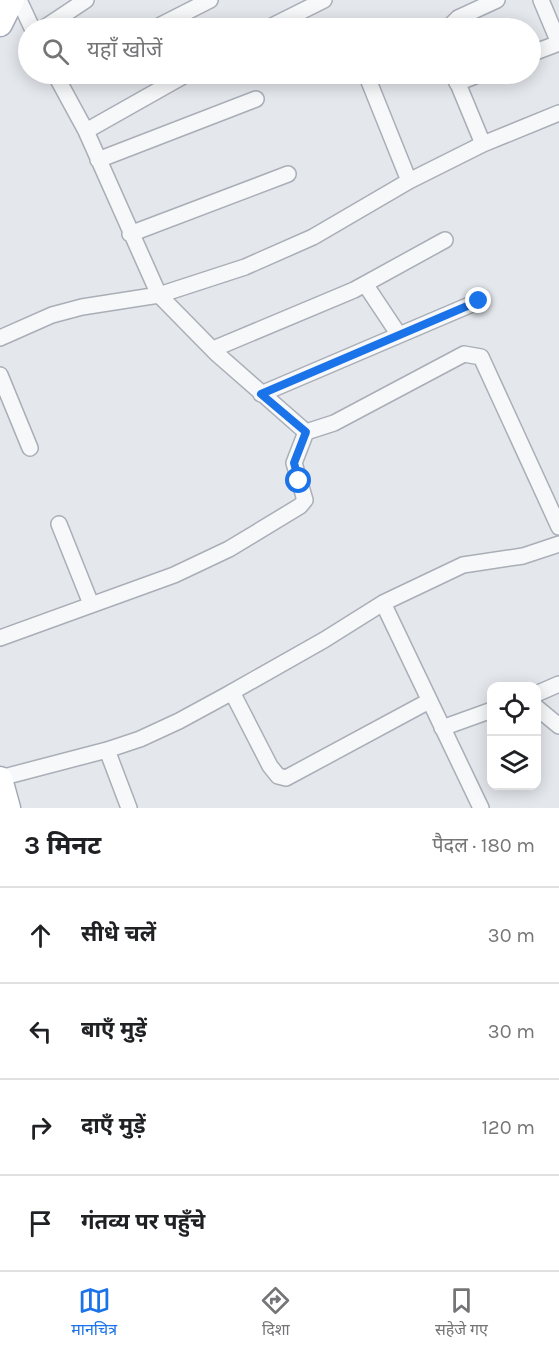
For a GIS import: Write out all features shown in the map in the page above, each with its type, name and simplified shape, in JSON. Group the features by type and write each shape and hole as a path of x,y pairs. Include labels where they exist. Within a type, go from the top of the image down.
{"main road":[{"path":"0,24 12,0"},
{"path":"0,778 8,808"}],"street":[{"path":"19,0 27,18"},
{"path":"59,18 86,0"},
{"path":"175,18 210,0"},
{"path":"288,18 324,0"},
{"path":"458,18 497,0"},
{"path":"541,0 559,43 541,50"},
{"path":"64,84 159,295 216,353 306,432"},
{"path":"86,131 169,84"},
{"path":"370,84 409,181"},
{"path":"458,84 483,144"},
{"path":"98,160 256,99"},
{"path":"0,338 52,315 82,307 159,295 245,267 313,237 409,181 483,144 559,113"},
{"path":"130,234 288,174"},
{"path":"216,353 218,347 365,284 445,240"},
{"path":"365,284 399,335"},
{"path":"261,394 479,301"},
{"path":"306,432 334,423 464,354 481,357 559,526"},
{"path":"0,375 30,448"},
{"path":"0,638 174,575 229,549 300,506 305,500 294,471 294,463 306,432"},
{"path":"59,524 91,604"},
{"path":"0,778 107,750 179,721 324,640 383,603 463,565 523,556 559,544"},
{"path":"383,603 481,808"},
{"path":"541,692 559,684"},
{"path":"232,692 270,766 278,776 286,778 429,701"},
{"path":"541,710 559,726"},
{"path":"442,728 487,712"},
{"path":"107,750 129,808"}],"route":[{"path":"299,481 294,471 294,463 306,432 261,394 479,301"}]}
